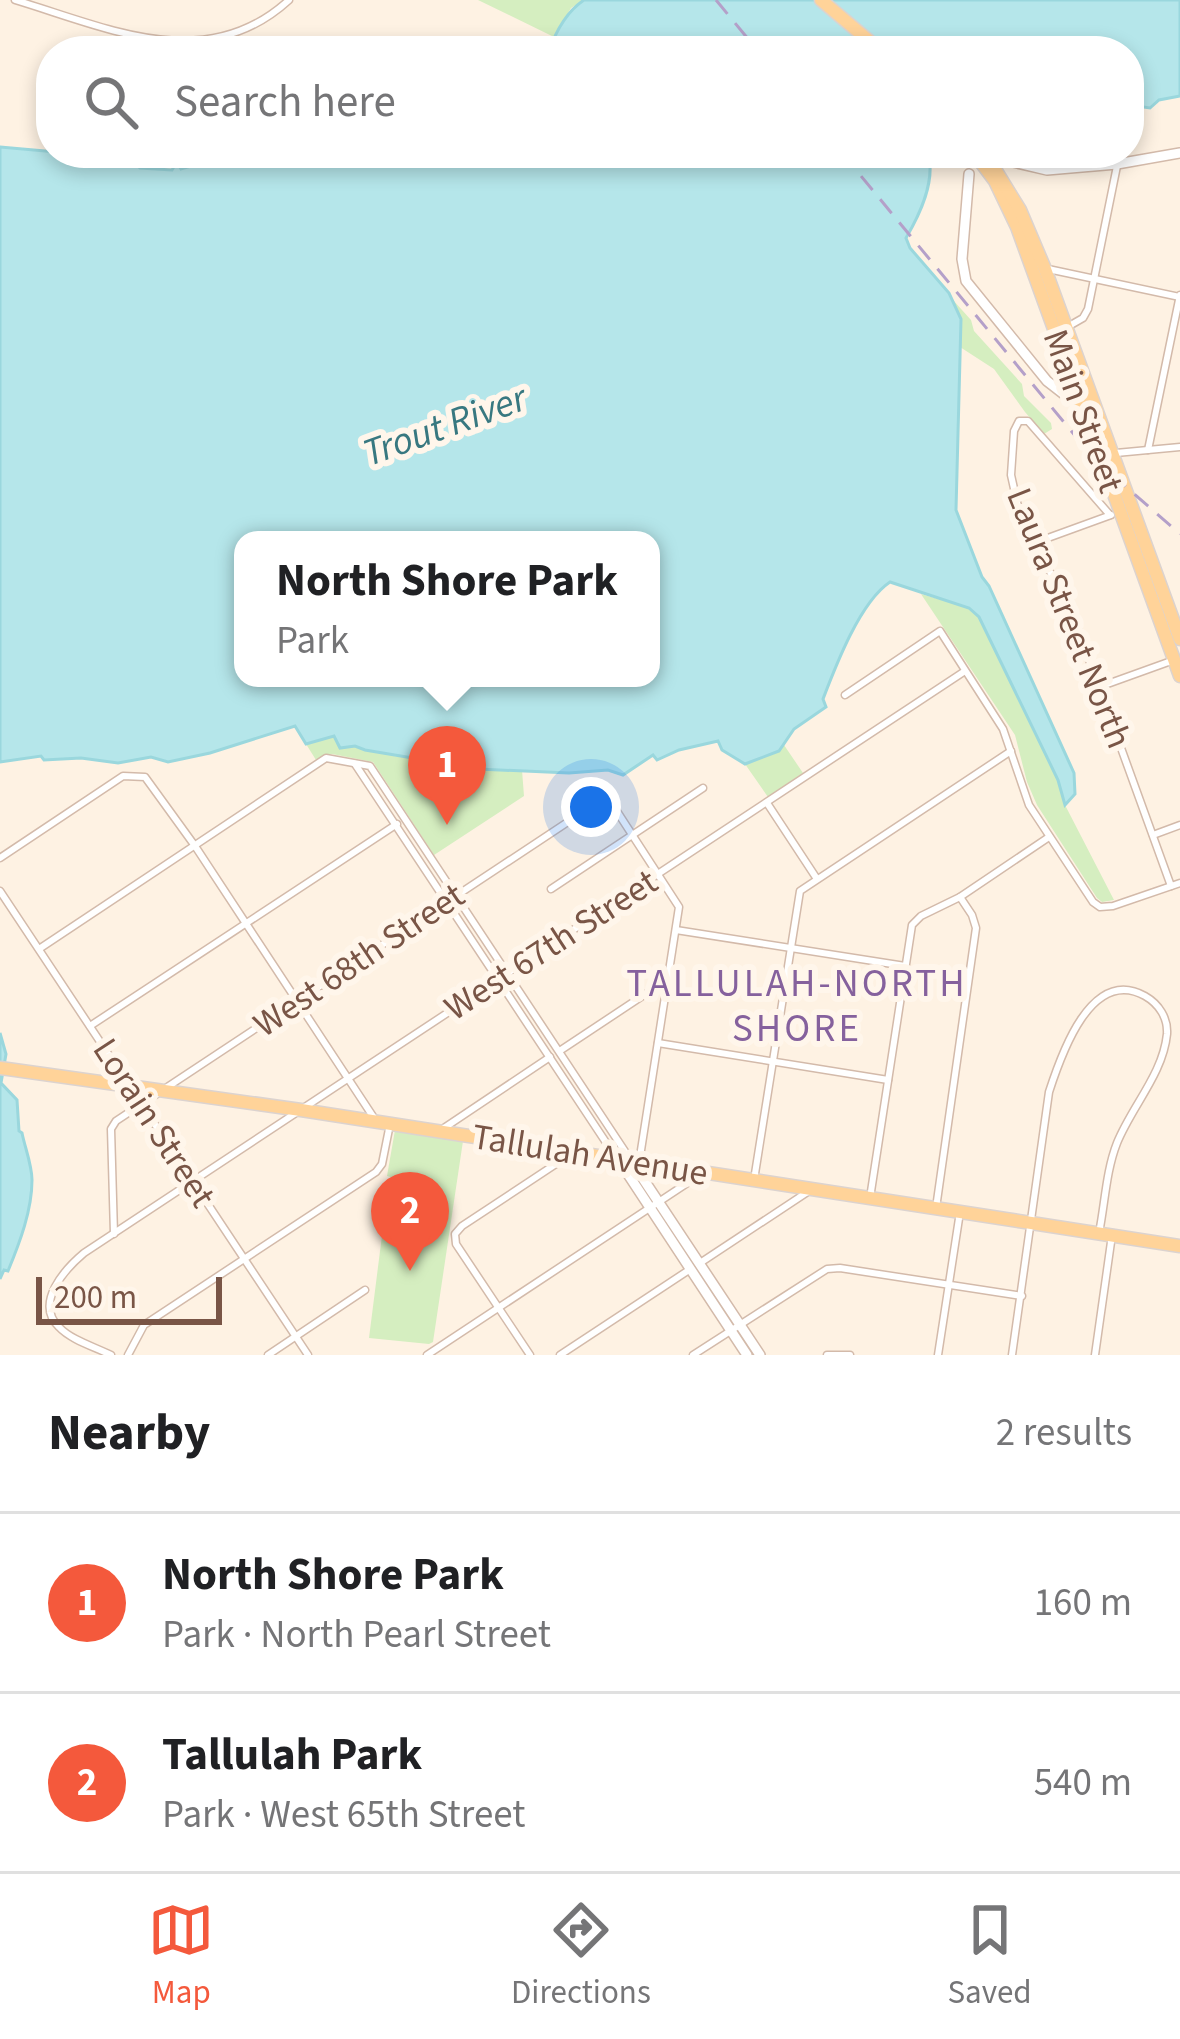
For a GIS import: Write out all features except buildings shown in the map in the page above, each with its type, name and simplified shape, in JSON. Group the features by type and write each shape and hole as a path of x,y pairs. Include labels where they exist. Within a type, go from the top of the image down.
{"main road":[{"path":"809,0 851,36"},
{"path":"821,0 863,36"},
{"name":"Main Street","path":"988,168 1020,210 1045,268 1061,330"},
{"name":"Main Street","path":"993,168 1112,453 1162,626 1177,660"},
{"name":"Main Street","path":"1085,396 1115,513 1141,551 1180,639"},
{"path":"1177,660 1180,676"},
{"name":"Tallulah Avenue","path":"4,1069 301,1109 1180,1246"}],"street":[{"path":"15,0 140,36"},
{"path":"228,36 264,20 289,0"},
{"path":"1144,159 1180,153"},
{"path":"1061,330 1083,318 1116,168"},
{"path":"969,174 962,259 966,281 1047,382 1065,395 1085,396"},
{"path":"1045,268 1180,296 1148,450"},
{"name":"Laura Street North","path":"1115,513 1028,421 1016,424 1011,475 1019,511 1066,603 1153,836 1176,884"},
{"path":"1112,453 1180,447"},
{"path":"1034,543 1115,513"},
{"path":"845,695 940,631 1004,729 1024,794 1100,907 1176,884"},
{"path":"1100,687 1177,660"},
{"name":"West 67th Street","path":"111,1355 62,1330 49,1306 63,1274 84,1253 965,671"},
{"path":"754,1180 800,891 1011,751"},
{"path":"39,949 326,758 370,766 447,902 550,1057 630,1162"},
{"path":"0,858 123,776 146,777 348,1079 383,1123 380,1168 144,1325 128,1355"},
{"path":"551,889 703,788"},
{"name":"West 68th Street","path":"114,1234 113,1124 607,796 632,835"},
{"path":"766,803 817,879"},
{"path":"401,821 560,1051 735,1327 760,1355"},
{"path":"90,1026 401,821"},
{"path":"1153,836 1180,825"},
{"path":"630,1162 658,1043 677,903 632,835"},
{"path":"869,1198 912,925 1050,837"},
{"name":"Lorain Street","path":"0,891 308,1355"},
{"path":"936,1208 976,928 960,897"},
{"path":"676,930 905,966"},
{"path":"439,1132 668,980"},
{"path":"1012,1355 1049,1092 1067,1044 1092,1005 1108,993 1123,990 1154,1001 1167,1032 1156,1071 1114,1149 1095,1355"},
{"path":"658,1043 888,1080"},
{"path":"530,1355 456,1244 455,1234 574,1152"},
{"path":"428,1355 704,1172"},
{"path":"560,1355 812,1189"},
{"path":"938,1355 960,1212"},
{"path":"693,1355 827,1269 1022,1296"},
{"path":"268,1355 365,1290"},
{"path":"735,1327 747,1355"},
{"path":"827,1355 850,1355"}],"green space":[{"path":"478,0 584,0 571,8 552,36"},
{"path":"953,300 1052,429 1044,434 994,369 960,347 961,319"},
{"path":"921,594 969,608 979,617 1114,900 1097,898 1037,805 1015,735"},
{"path":"335,736 340,748 355,746 478,769 522,770 524,796 434,855 373,762 332,754 316,760 306,744"},
{"path":"784,745 803,773 768,797 745,764"},
{"path":"395,1130 463,1141 433,1342 429,1344 369,1338 386,1204 394,1178 387,1176"}],"water":[{"path":"584,0 1180,0 1180,96 1144,107 1144,36 555,36"},
{"name":"Trout River","path":"0,147 36,150 36,168 930,168 921,208 906,238 949,293 961,319 956,510 982,577 1074,773 1075,794 1065,805 1058,780 979,617 969,608 890,582 850,635 823,699 826,707 794,729 779,751 745,764 722,750 718,741 657,760 653,755 623,775 608,770 478,769 355,746 340,748 334,736 306,744 295,726 168,762 151,757 118,763 44,760 41,756 0,762"},
{"path":"0,1033 6,1054 1,1083 17,1100 19,1131 32,1180 21,1237 0,1279"}],"railway":[{"path":"716,0 746,36"},
{"path":"854,168 1077,438 1180,534"}],"place":[{"name":"North Shore Park","path":"447,825"},
{"name":"Tallulah Park","path":"410,1271"}],"district":[{"name":"TALLULAH-NORTH SHORE","path":"797,1006"}]}
